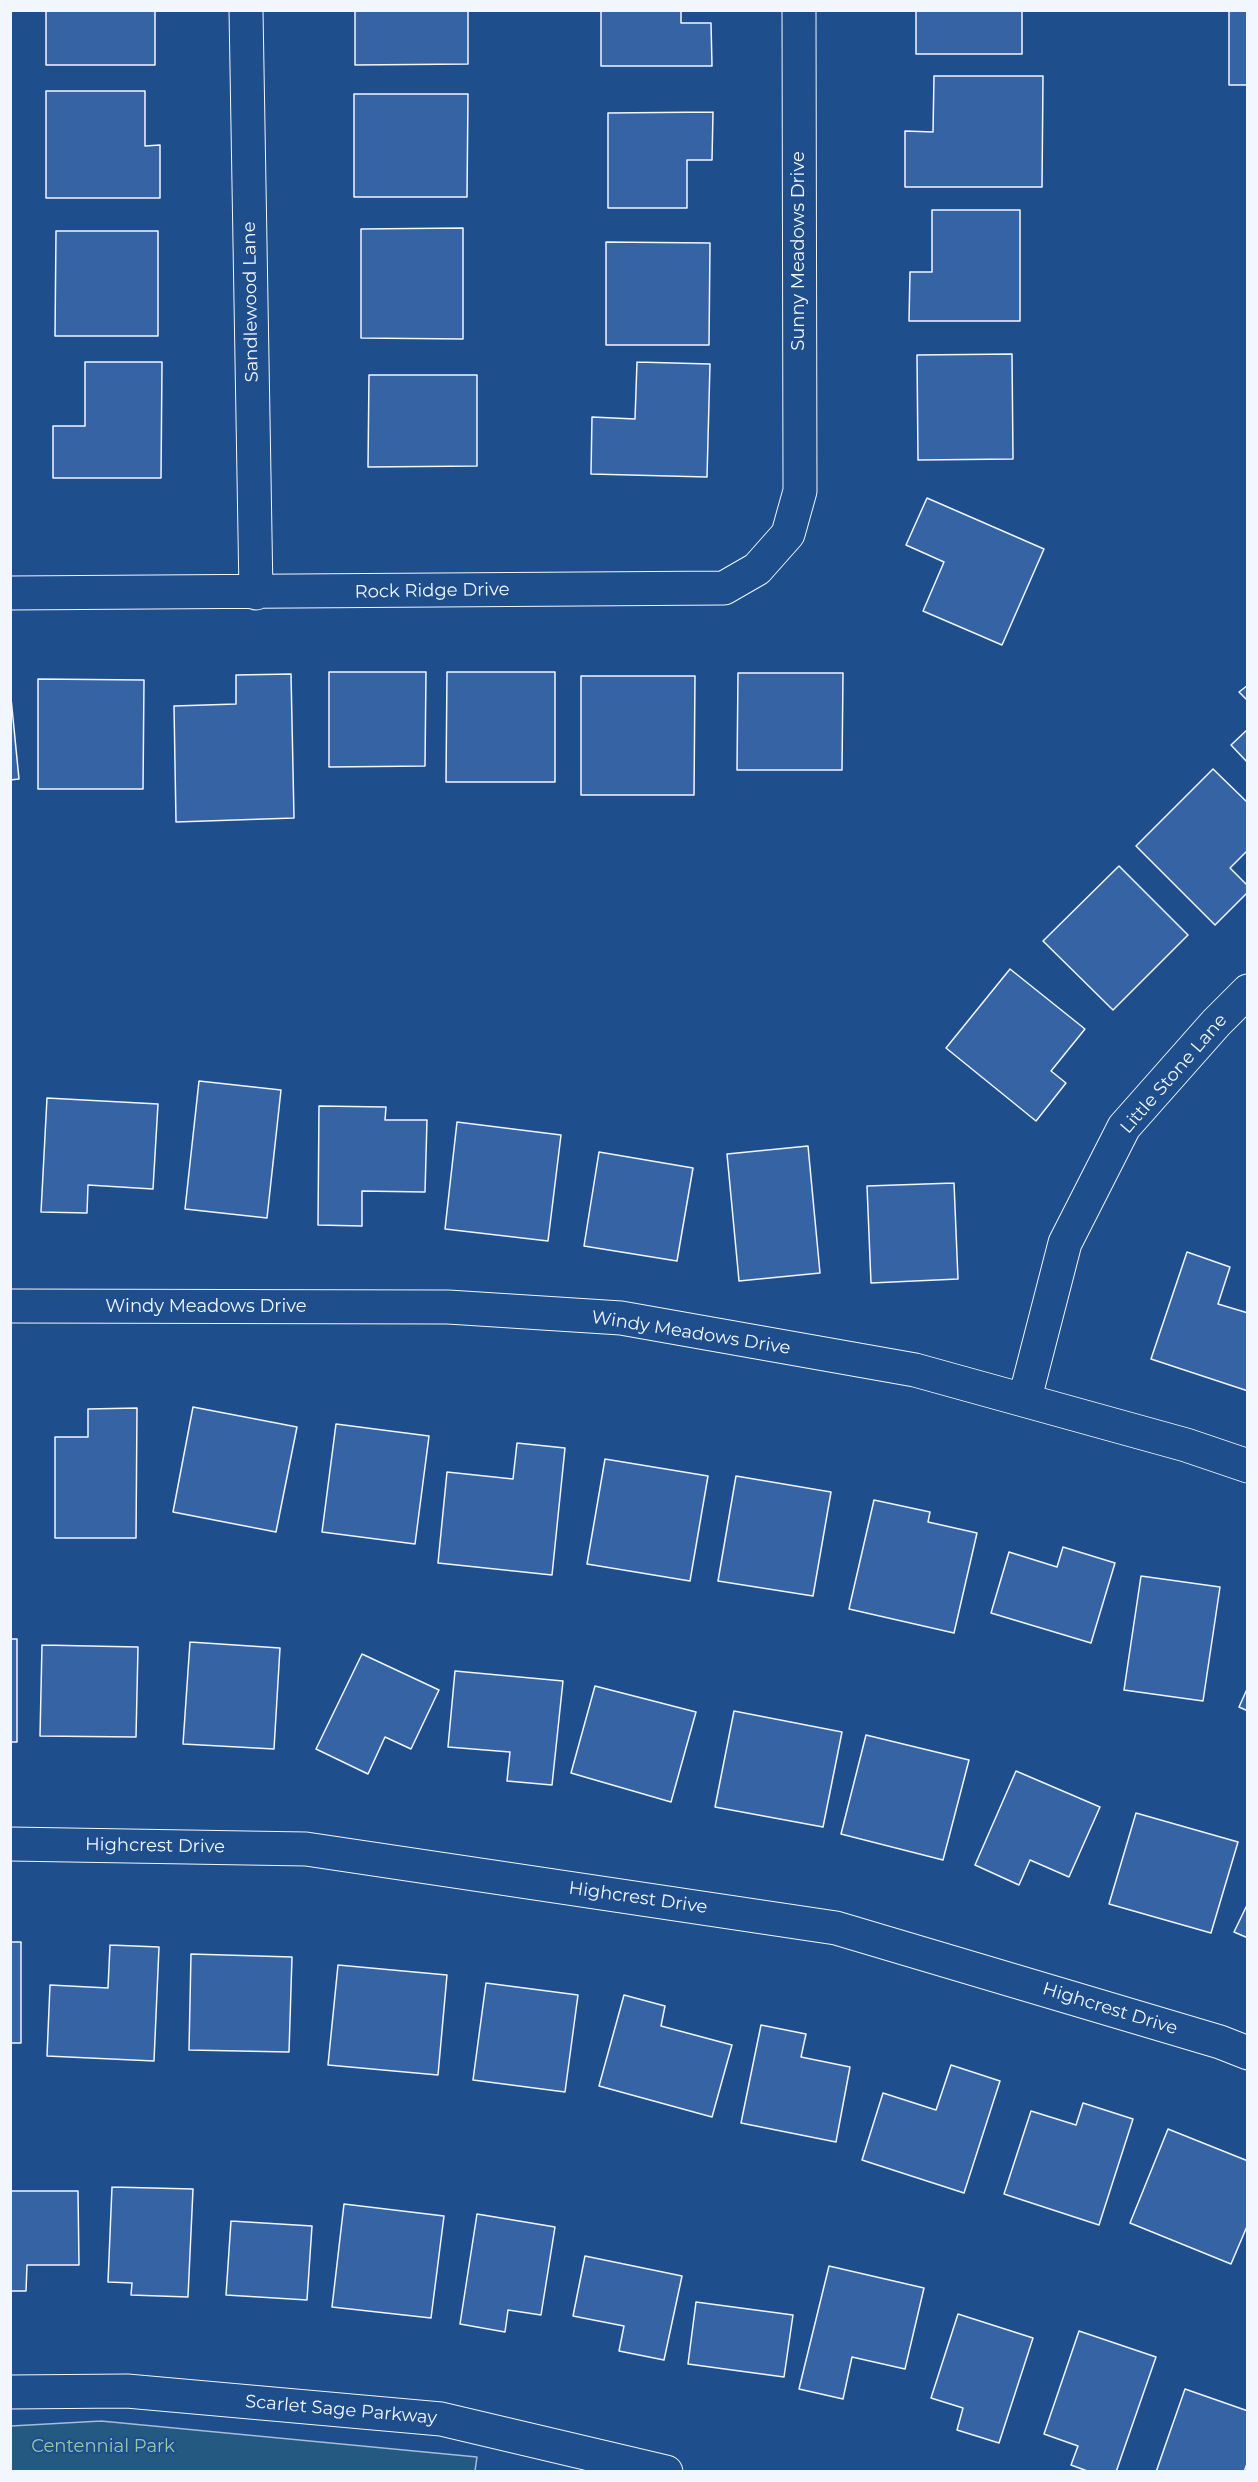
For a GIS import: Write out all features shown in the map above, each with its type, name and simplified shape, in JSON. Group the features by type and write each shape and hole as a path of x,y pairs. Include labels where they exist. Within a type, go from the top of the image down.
{"street":[{"name":"Sandlewood Lane","path":"246,10 256,593"},
{"name":"Sunny Meadows Drive","path":"799,10 800,491"},
{"name":"Rock Ridge Drive","path":"10,593 724,588 757,569 788,534 800,491"},
{"name":"Little Stone Lane","path":"1024,1398 1065,1243 1124,1127 1216,1023 1248,991"},
{"name":"Windy Meadows Drive","path":"10,1306 448,1307 621,1318 915,1370 1186,1444 1248,1466"},
{"name":"Highcrest Drive","path":"10,1844 306,1849 836,1928 1220,2042 1248,2053"},
{"name":"Scarlet Sage Parkway","path":"10,2392 127,2391 441,2419 666,2472"}],"green space":[{"name":"Centennial Park","path":"101,2421 477,2457 475,2471 11,2471 11,2426"}],"building":[{"path":"46,10 155,10 155,65 46,65"},
{"path":"355,10 468,10 468,64 355,65"},
{"path":"601,10 681,10 681,23 711,23 712,66 601,66"},
{"path":"916,10 1022,10 1022,54 916,54"},
{"path":"1229,10 1248,10 1248,85 1229,85"},
{"path":"934,76 1043,76 1042,187 905,187 905,131 933,132"},
{"path":"46,91 145,91 145,146 160,145 160,198 46,198"},
{"path":"354,94 468,94 467,197 354,197"},
{"path":"713,112 712,160 687,160 687,208 608,208 608,113"},
{"path":"932,210 1020,210 1020,321 909,321 910,272 932,272"},
{"path":"463,228 463,339 361,338 361,229"},
{"path":"56,231 158,231 158,336 55,336"},
{"path":"606,242 710,243 709,345 606,345"},
{"path":"1012,354 1013,459 918,460 917,355"},
{"path":"85,362 162,362 161,478 53,478 53,426 85,426"},
{"path":"637,362 710,364 707,477 591,474 592,417 635,419"},
{"path":"369,375 477,375 477,466 368,467"},
{"path":"927,498 1044,549 1002,645 923,611 944,562 906,545"},
{"path":"329,672 426,672 425,766 329,767"},
{"path":"447,672 555,672 555,782 446,782"},
{"path":"738,673 843,673 842,770 737,770"},
{"path":"291,674 294,818 176,822 174,706 236,704 236,675"},
{"path":"581,676 695,676 694,795 581,795"},
{"path":"38,679 144,680 143,789 38,789"},
{"path":"1248,685 1248,701 1239,692"},
{"path":"10,688 19,779 10,780"},
{"path":"1248,729 1248,763 1231,745"},
{"path":"1213,769 1248,803 1248,850 1230,868 1248,886 1248,892 1215,925 1136,846"},
{"path":"1119,866 1188,935 1113,1010 1043,941"},
{"path":"1010,969 1085,1029 1051,1071 1066,1083 1036,1121 946,1048"},
{"path":"199,1081 281,1090 267,1218 185,1209"},
{"path":"47,1098 158,1104 153,1189 88,1185 87,1213 41,1212"},
{"path":"319,1106 386,1107 385,1120 427,1120 425,1192 362,1191 362,1226 318,1225"},
{"path":"457,1122 561,1135 548,1241 445,1229"},
{"path":"808,1146 820,1273 739,1281 727,1154"},
{"path":"599,1152 693,1168 677,1261 584,1246"},
{"path":"954,1183 958,1279 871,1283 867,1186"},
{"path":"1187,1252 1230,1267 1218,1304 1248,1313 1248,1391 1151,1359"},
{"path":"193,1407 297,1427 276,1532 173,1512"},
{"path":"137,1408 136,1538 55,1538 55,1437 88,1437 88,1409"},
{"path":"336,1424 429,1436 415,1544 322,1532"},
{"path":"517,1443 565,1448 552,1575 438,1563 447,1472 513,1479"},
{"path":"605,1459 708,1476 690,1581 587,1564"},
{"path":"736,1476 831,1492 813,1596 718,1581"},
{"path":"874,1500 930,1512 928,1522 977,1533 954,1633 849,1609"},
{"path":"1063,1547 1115,1563 1091,1643 991,1613 1009,1552 1057,1567"},
{"path":"1141,1576 1220,1587 1203,1701 1124,1690"},
{"path":"10,1639 17,1639 17,1742 10,1742"},
{"path":"190,1642 280,1648 274,1749 183,1744"},
{"path":"42,1645 138,1647 136,1737 40,1736"},
{"path":"362,1654 439,1690 411,1749 385,1737 368,1774 316,1749"},
{"path":"455,1671 563,1681 552,1785 507,1781 510,1752 448,1747"},
{"path":"595,1686 696,1712 671,1802 571,1773"},
{"path":"1248,1687 1248,1711 1239,1707"},
{"path":"734,1711 842,1732 823,1827 715,1807"},
{"path":"866,1735 969,1760 943,1860 841,1834"},
{"path":"1016,1771 1100,1807 1069,1877 1030,1860 1019,1885 975,1865"},
{"path":"1136,1813 1238,1842 1211,1933 1109,1904"},
{"path":"1248,1903 1248,1938 1234,1932"},
{"path":"10,1942 21,1942 21,2043 10,2043"},
{"path":"110,1945 159,1947 154,2061 47,2056 50,1985 108,1988"},
{"path":"191,1954 292,1957 289,2052 189,2050"},
{"path":"338,1965 447,1975 438,2075 328,2065"},
{"path":"486,1983 578,1995 565,2092 473,2080"},
{"path":"624,1995 665,2006 661,2026 732,2045 712,2117 599,2086"},
{"path":"761,2025 806,2034 801,2057 850,2067 836,2142 741,2123"},
{"path":"951,2065 1000,2081 964,2193 862,2160 883,2093 936,2110"},
{"path":"1083,2103 1133,2119 1099,2225 1004,2194 1031,2111 1076,2125"},
{"path":"1168,2129 1248,2161 1248,2224 1231,2264 1130,2223"},
{"path":"112,2187 193,2189 188,2297 131,2295 132,2283 108,2282"},
{"path":"10,2191 78,2191 79,2265 27,2265 26,2291 10,2291"},
{"path":"344,2204 444,2216 431,2318 332,2307"},
{"path":"477,2214 555,2227 541,2315 508,2310 505,2332 460,2324"},
{"path":"231,2221 312,2226 307,2300 226,2295"},
{"path":"585,2256 682,2276 664,2360 619,2351 624,2326 573,2316"},
{"path":"829,2266 924,2288 905,2369 852,2357 843,2399 799,2389"},
{"path":"696,2302 793,2315 784,2377 688,2364"},
{"path":"958,2314 1033,2338 999,2443 957,2430 963,2408 931,2398"},
{"path":"1079,2331 1156,2357 1116,2472 1090,2472 1071,2465 1078,2446 1044,2434"},
{"path":"1185,2389 1248,2411 1248,2461 1244,2472 1156,2472"}]}
